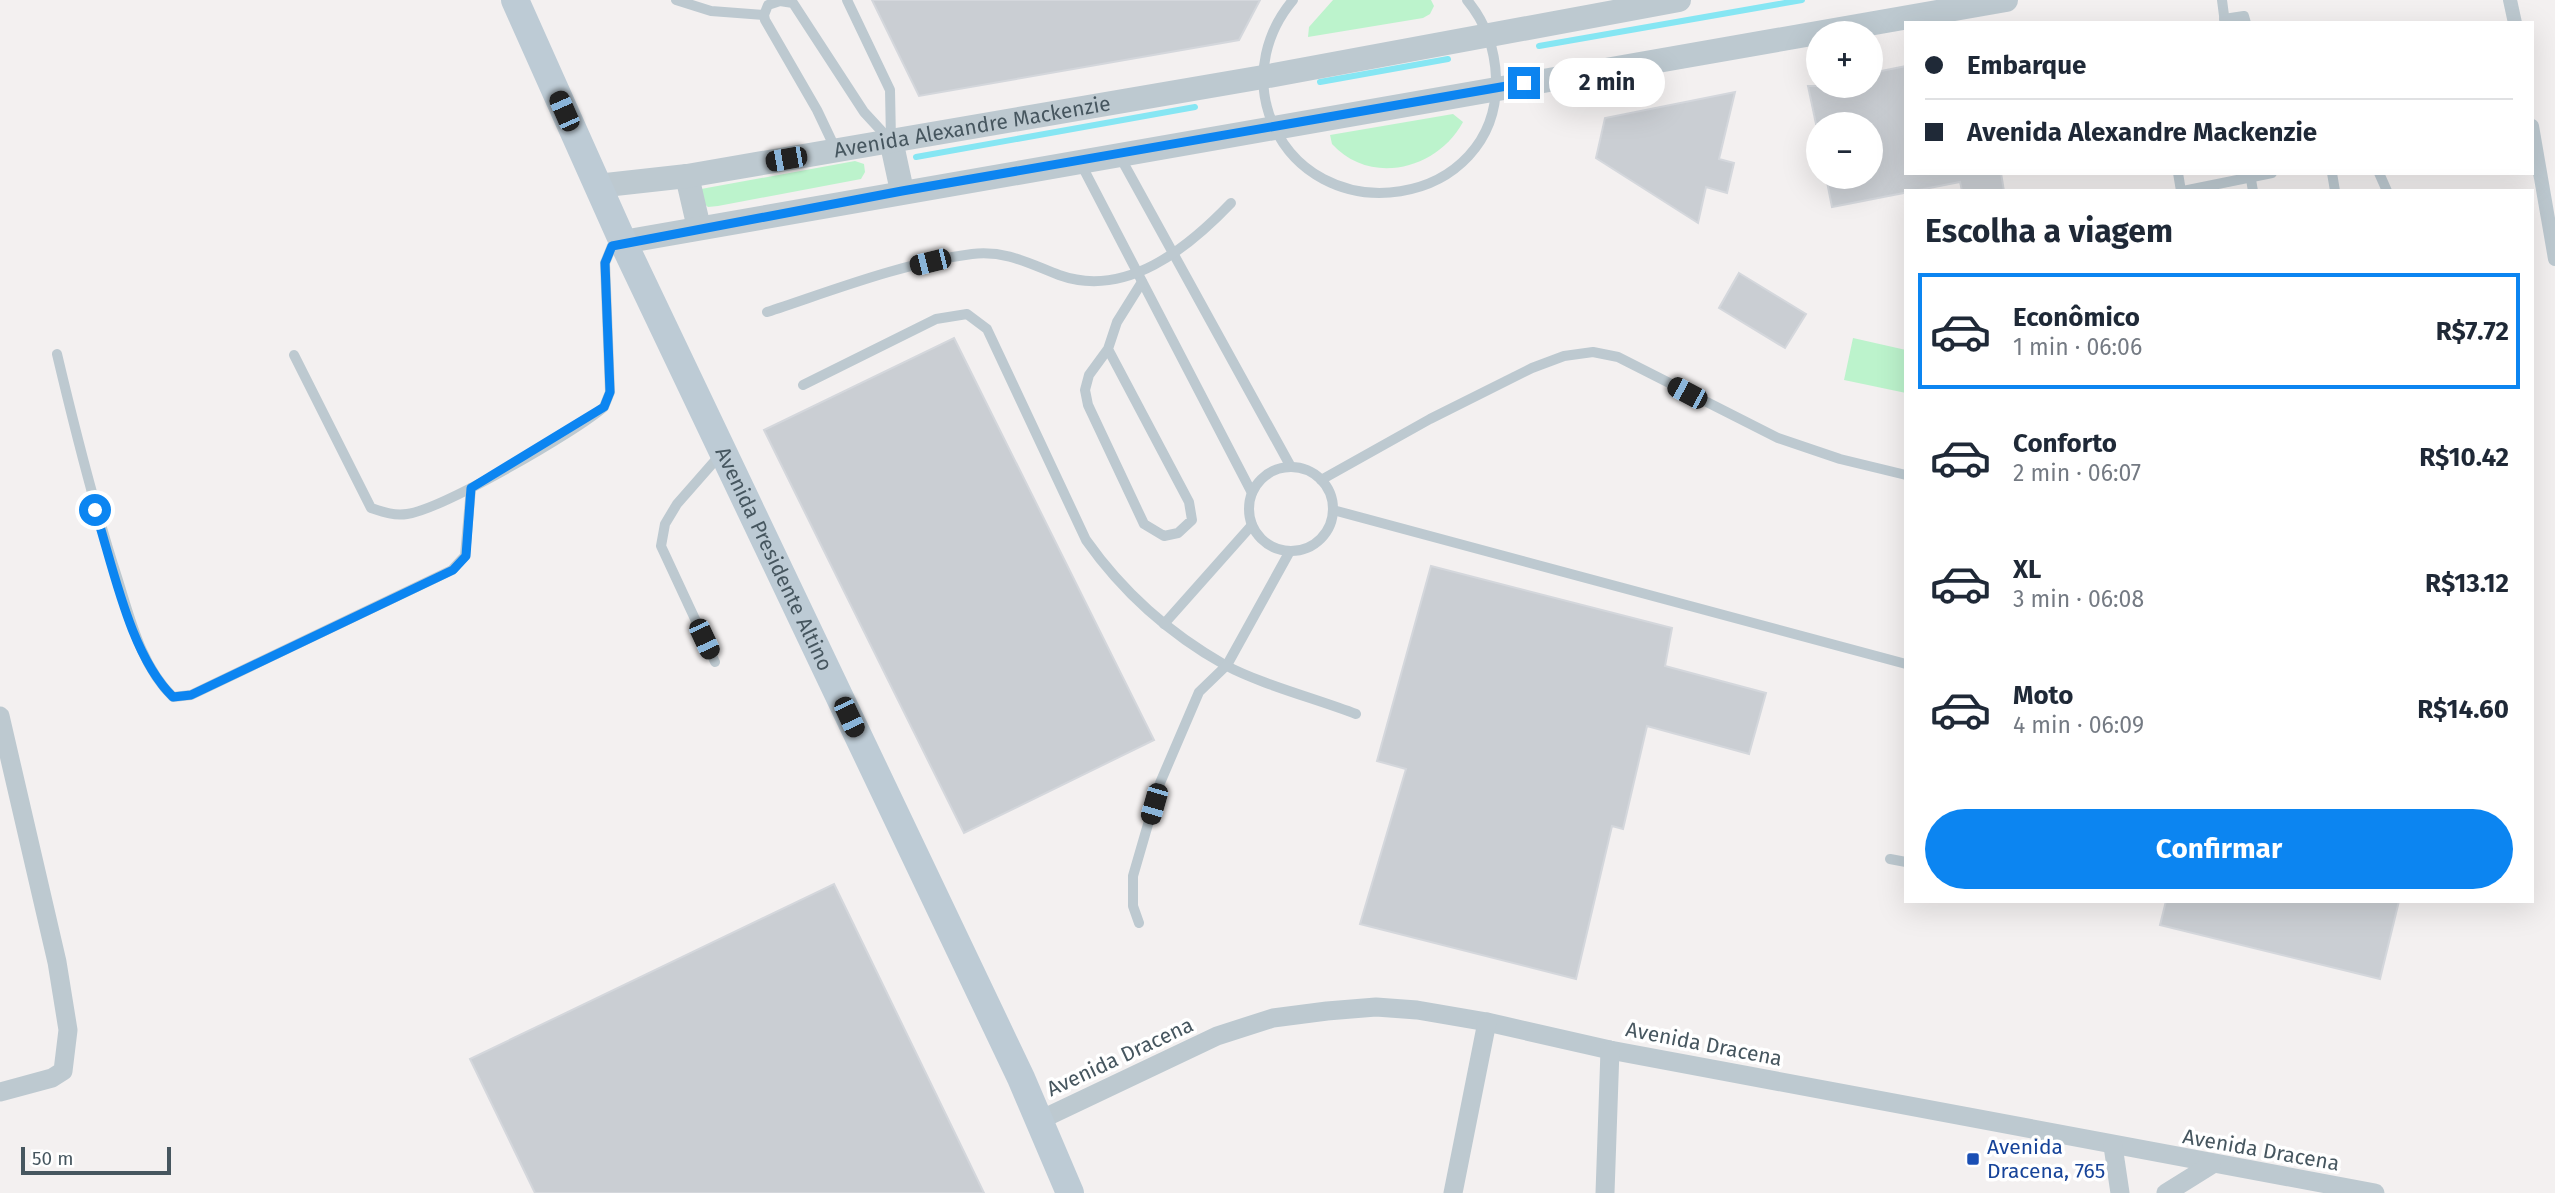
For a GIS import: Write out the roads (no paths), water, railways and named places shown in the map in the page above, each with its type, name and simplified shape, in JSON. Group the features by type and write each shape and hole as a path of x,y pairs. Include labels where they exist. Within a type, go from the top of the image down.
{"main road":[{"name":"Avenida Presidente Altino","path":"515,0 623,242 1040,1120 1070,1193"}],"street":[{"name":"Avenida Alexandre Mackenzie","path":"597,186 687,176 891,141 1263,77 1679,0"},
{"path":"623,242 902,191 2006,0"},
{"path":"2510,0 2515,21"},
{"path":"2534,138 2555,259"},
{"path":"891,141 902,191"},
{"path":"687,176 699,228"},
{"path":"0,716 57,962 68,1030 63,1071 52,1078 0,1091"},
{"name":"Avenida Dracena","path":"1040,1120 1217,1037 1273,1018 1376,1007 1488,1022 1610,1050 2211,1165 2375,1193"},
{"path":"1453,1193 1488,1022"},
{"path":"1605,1193 1610,1050"},
{"path":"2113,1146 2120,1193"},
{"path":"2166,1193 2211,1165"}],"lane":[{"path":"676,0 711,11 764,15"},
{"path":"847,0 890,90 891,141"},
{"path":"1293,0 1271,35 1263,77 1266,103 1274,127 1303,166 1330,183 1376,194 1408,191 1438,179 1464,159 1483,134 1497,88 1496,60 1488,34 1467,0"},
{"path":"2222,0 2225,21 2244,16 2245,21"},
{"path":"836,150 764,15 768,5 793,1 864,112 891,141"},
{"path":"1118,154 1291,467"},
{"path":"1079,161 1252,493"},
{"path":"2190,189 2250,175"},
{"path":"1108,349 1189,502 1192,520 1178,533 1164,536 1144,524 1087,405 1085,390 1089,375 1108,349 1117,322 1140,278 1199,237 1231,203"},
{"path":"294,355 371,508 393,515 410,514 471,488 604,407 610,392 605,263 612,246 623,242"},
{"path":"767,312 882,274 975,254 1001,254 1084,281 1140,278"},
{"path":"803,385 936,319 967,314 987,329 1086,540 1108,571 1164,624 1227,665 1356,714"},
{"path":"1321,480 1430,419 1532,368 1564,356 1593,352 1618,357 1778,438 1840,459 1904,475"},
{"path":"57,354 87,484 137,639 161,686 173,697 191,695 453,570 466,556 471,488"},
{"path":"715,662 661,546 665,524 677,504 723,452"},
{"path":"1291,467 1307,471 1321,480 1330,494 1333,510 1329,526 1320,539 1306,548 1290,551 1274,548 1261,538 1252,525 1248,509 1252,493 1261,479 1275,470 1291,467"},
{"path":"1333,510 1904,663"},
{"path":"1164,624 1252,525"},
{"path":"1139,923 1133,906 1133,876 1160,783 1199,692 1227,665 1290,551"},
{"path":"1890,859 1904,862"}],"waterway":[{"path":"1539,46 1802,0"},
{"path":"1320,82 1448,59"},
{"path":"916,157 1195,107"}],"place":[{"name":"Avenida Dracena, 765","path":"1973,1159"}]}
